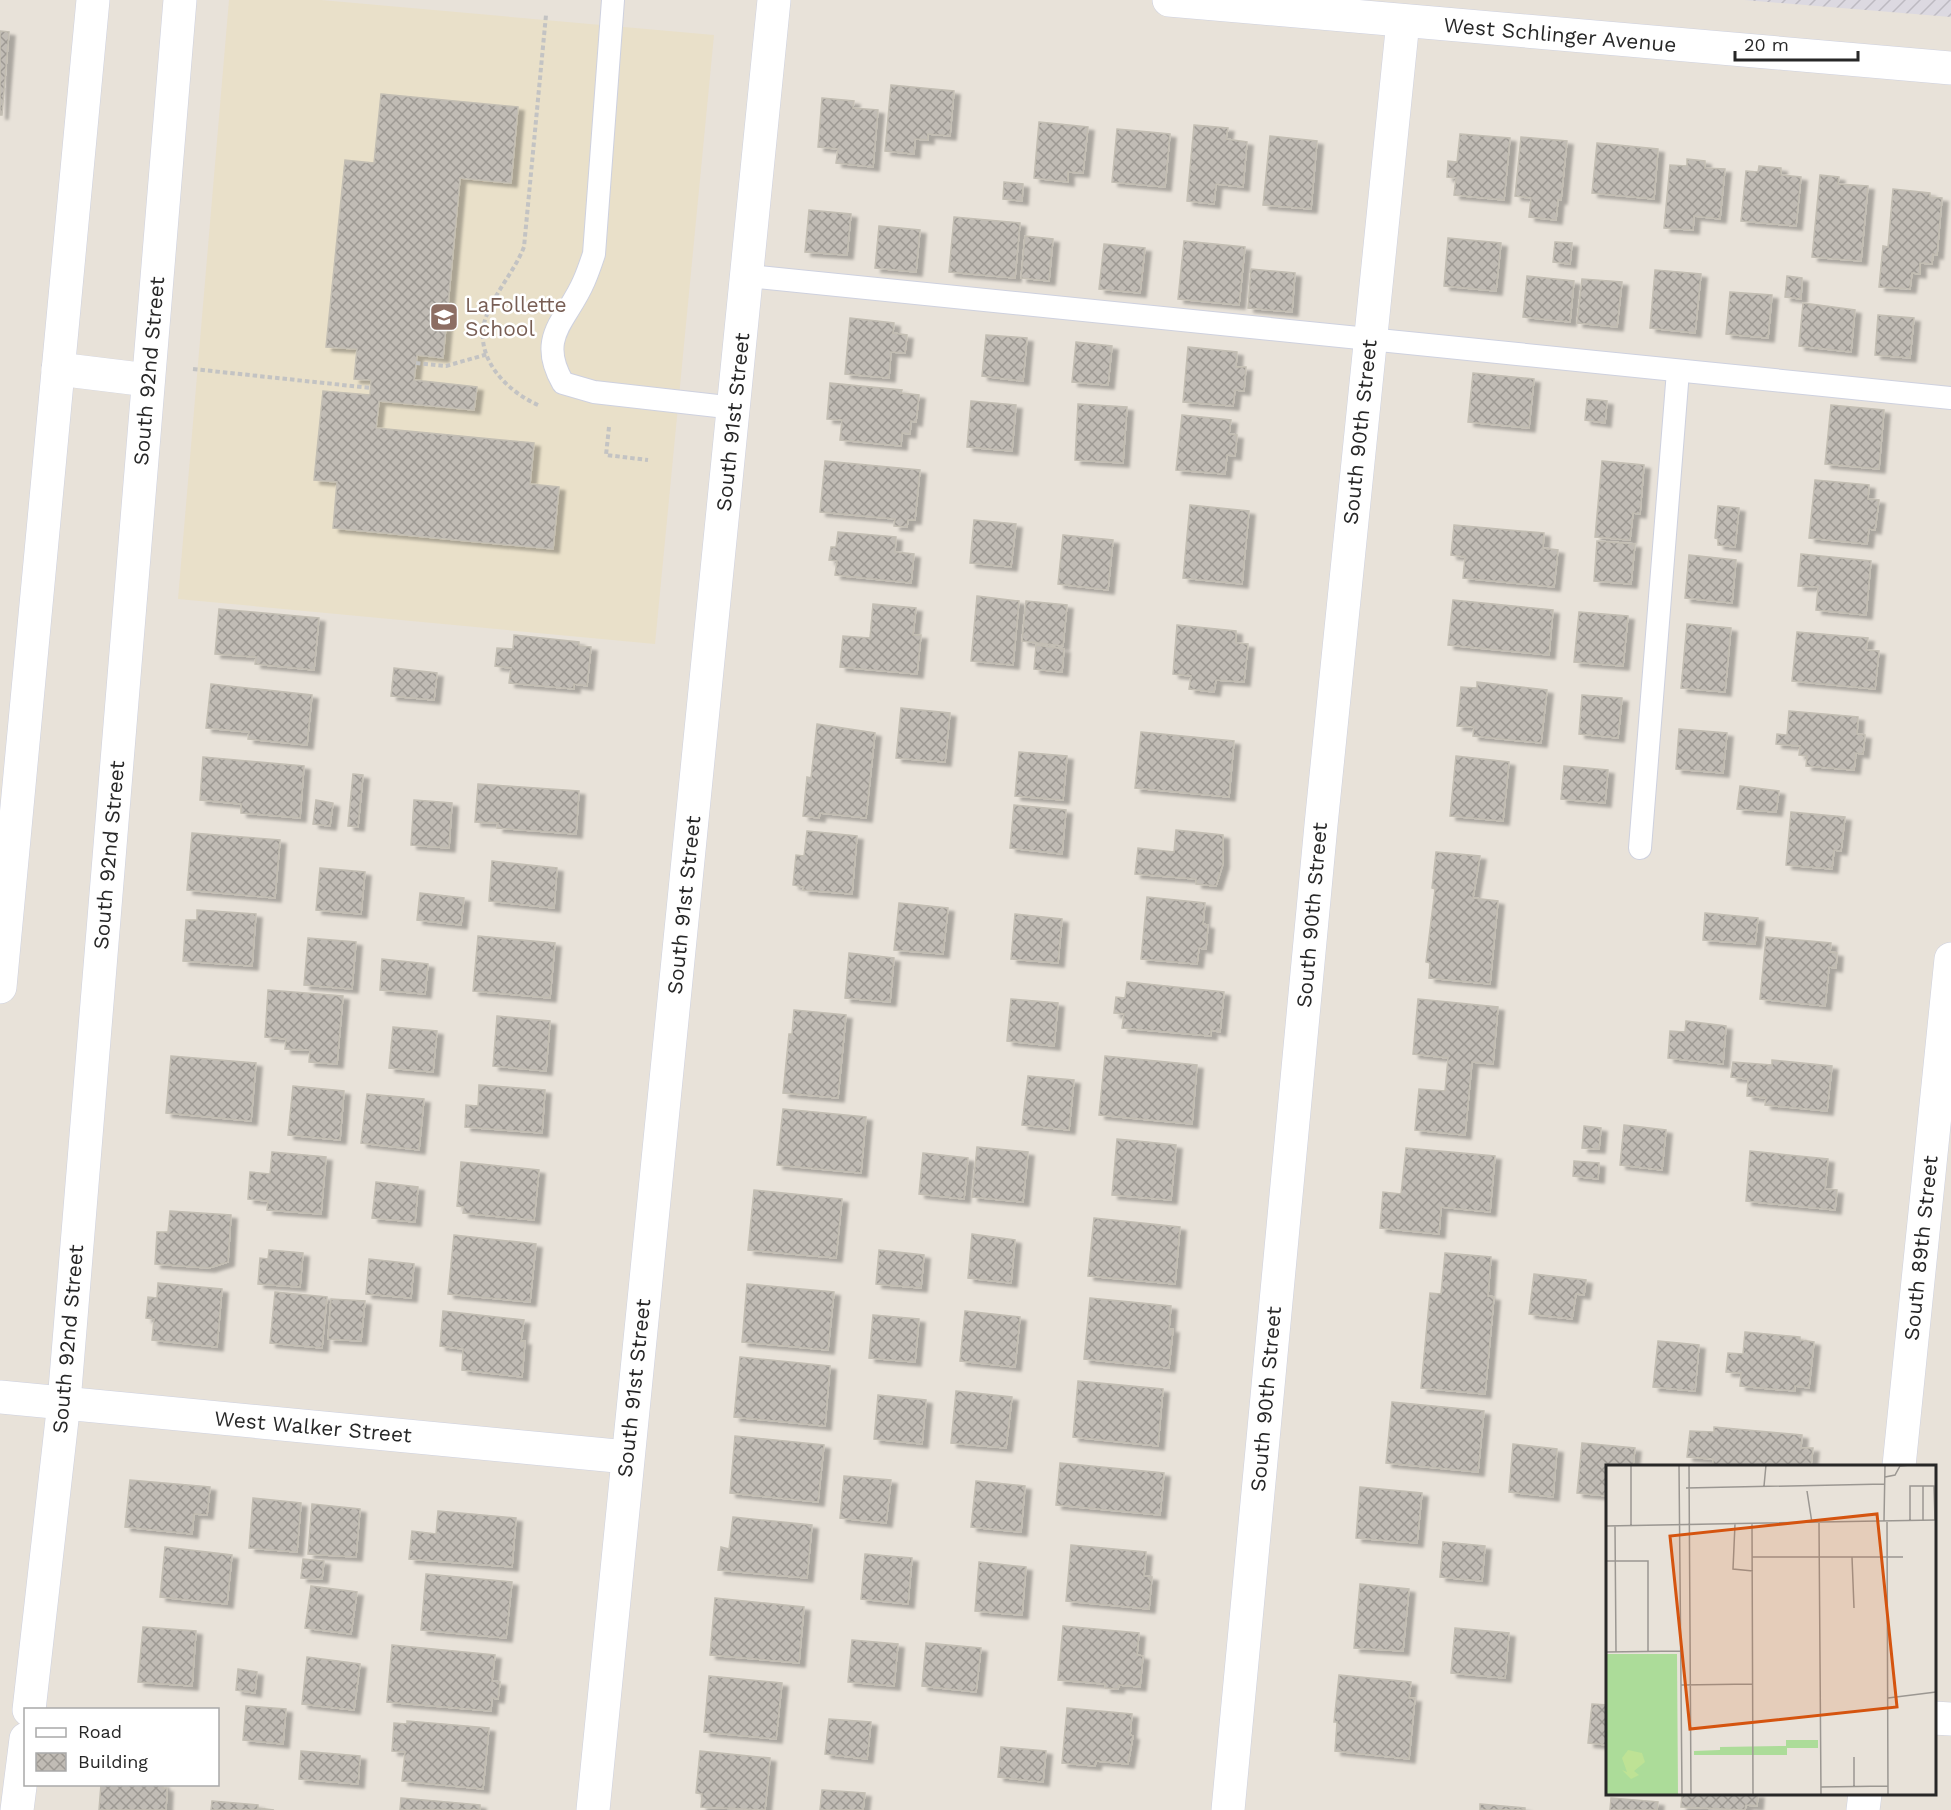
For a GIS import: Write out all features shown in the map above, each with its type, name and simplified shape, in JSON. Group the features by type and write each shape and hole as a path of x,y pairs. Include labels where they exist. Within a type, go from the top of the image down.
{"street":[{"path":"0,987 93,0"},
{"name":"South 92nd Street","path":"29,1708 64,1402 180,0"},
{"name":"South 91st Street","path":"592,1810 735,408 774,0"},
{"name":"West Schlinger Avenue","path":"1169,0 1338,8 1403,21 1951,68"},
{"name":"South 90th Street","path":"1228,1810 1370,339 1403,21"},
{"path":"58,369 148,380"},
{"name":"South 89th Street","path":"1899,1465 1951,959"},
{"name":"West Walker Street","path":"0,1397 627,1457"},
{"path":"1936,1718 1951,1719"},
{"path":"18,1810 24,1757"},
{"path":"1863,1810 1865,1795"}],"lane":[{"path":"613,0 594,254 584,282 551,341 552,364 563,383 594,392 735,408"},
{"path":"748,276 1951,398"},
{"path":"1640,848 1678,371"}],"path":[{"path":"542,407 523,399 502,382 490,363 484,336 485,318 516,267 524,247 546,15"},
{"path":"416,363 446,366 488,354"},
{"path":"193,369 370,388"},
{"path":"610,418 606,456 648,460"}],"shaded area":[{"name":"LaFollette School","path":"229,0 321,0 714,35 655,644 178,599"},
{"path":"1744,0 1951,0 1951,17"}],"building":[{"path":"0,31 9,32 2,115 0,115"},
{"path":"891,85 954,91 950,136 928,134 928,140 915,139 914,154 885,151"},
{"path":"381,94 518,107 511,183 460,178 443,358 417,355 414,380 477,387 474,410 379,401 376,428 534,443 530,484 559,487 553,549 333,528 337,482 314,480 323,391 370,395 371,380 354,379 357,349 326,347 345,160 374,163"},
{"path":"822,98 854,101 853,108 878,110 873,167 836,163 838,149 818,147"},
{"path":"1039,122 1088,127 1083,173 1068,172 1068,182 1034,178"},
{"path":"1194,125 1228,128 1226,139 1247,142 1243,187 1216,184 1214,204 1187,201"},
{"path":"1117,129 1170,134 1165,187 1112,182"},
{"path":"1460,134 1510,138 1504,200 1454,195 1456,178 1447,177 1448,161 1457,162"},
{"path":"1270,136 1317,141 1311,209 1263,205"},
{"path":"1521,137 1567,141 1561,200 1558,200 1556,220 1529,217 1531,198 1515,196"},
{"path":"1597,143 1658,149 1654,199 1592,193"},
{"path":"1687,159 1705,161 1705,168 1725,169 1720,219 1694,216 1693,230 1664,228 1670,165 1687,166"},
{"path":"1759,166 1781,168 1781,175 1801,177 1796,226 1741,221 1746,171 1758,172"},
{"path":"1820,175 1839,177 1838,184 1868,186 1861,261 1812,257"},
{"path":"1004,182 1023,184 1022,201 1003,199"},
{"path":"1893,189 1930,193 1930,197 1942,198 1937,255 1933,254 1932,264 1920,263 1920,274 1912,273 1910,289 1879,287 1883,246 1888,247"},
{"path":"809,210 851,214 847,255 805,252"},
{"path":"954,217 1020,223 1015,278 949,272"},
{"path":"879,226 920,230 916,272 875,268"},
{"path":"1025,236 1053,239 1049,281 1021,278"},
{"path":"1448,238 1501,243 1496,291 1444,286"},
{"path":"1184,241 1245,247 1239,305 1178,299"},
{"path":"1555,242 1572,243 1570,264 1553,262"},
{"path":"1104,244 1145,248 1140,293 1099,289"},
{"path":"1251,269 1295,273 1292,312 1248,308"},
{"path":"1655,270 1701,274 1695,333 1650,328"},
{"path":"1527,276 1574,281 1570,322 1523,317"},
{"path":"1787,276 1802,278 1801,299 1785,297"},
{"path":"1582,279 1622,282 1617,327 1577,323"},
{"path":"1730,292 1772,295 1768,338 1726,334"},
{"path":"1803,303 1855,310 1851,352 1799,346"},
{"path":"1878,315 1914,318 1910,358 1875,355"},
{"path":"850,318 894,323 893,333 907,335 905,353 891,352 889,378 845,374"},
{"path":"986,335 1027,338 1023,381 982,376"},
{"path":"1076,342 1112,346 1108,385 1072,382"},
{"path":"1188,347 1237,352 1236,367 1246,367 1244,391 1235,390 1233,406 1183,402"},
{"path":"1473,373 1534,379 1529,428 1468,422"},
{"path":"830,383 902,390 901,393 919,395 916,422 911,421 910,434 902,433 901,446 840,440 842,420 827,419"},
{"path":"1587,399 1607,401 1605,423 1585,420"},
{"path":"971,401 1016,405 1012,451 967,447"},
{"path":"1078,404 1127,407 1123,463 1075,460"},
{"path":"1831,405 1884,410 1879,469 1825,464"},
{"path":"1182,415 1231,420 1229,434 1237,435 1235,456 1227,455 1225,474 1176,470"},
{"path":"825,461 920,470 915,520 908,520 907,527 894,526 895,519 820,512"},
{"path":"1602,461 1644,465 1640,514 1633,513 1630,540 1595,537"},
{"path":"1815,480 1869,485 1868,499 1879,500 1875,530 1869,529 1867,544 1809,538"},
{"path":"1190,505 1249,511 1242,584 1183,578"},
{"path":"1718,506 1739,508 1735,547 1718,545 1718,539 1715,538"},
{"path":"974,520 1016,524 1011,567 970,563"},
{"path":"1454,525 1544,533 1543,548 1558,550 1554,587 1463,578 1465,557 1451,555"},
{"path":"838,532 896,537 895,552 914,554 911,583 835,575 837,561 829,560 831,547 836,547"},
{"path":"1063,535 1113,540 1108,590 1058,584"},
{"path":"1597,541 1635,544 1631,584 1594,581"},
{"path":"1801,554 1871,561 1866,615 1816,610 1818,587 1798,586"},
{"path":"1689,555 1736,560 1732,603 1685,598"},
{"path":"977,596 1019,601 1013,665 971,661"},
{"path":"1453,600 1553,610 1549,655 1448,645"},
{"path":"1026,601 1067,605 1063,646 1022,641"},
{"path":"873,604 916,608 913,635 921,635 917,674 840,667 843,636 870,638"},
{"path":"219,609 319,618 314,670 255,664 256,657 215,654"},
{"path":"1579,612 1628,616 1623,666 1574,662"},
{"path":"1687,624 1731,628 1725,692 1681,688"},
{"path":"1177,625 1236,631 1236,643 1248,644 1244,682 1216,680 1214,692 1189,689 1191,676 1173,674"},
{"path":"1797,632 1868,638 1866,650 1879,651 1875,689 1792,681"},
{"path":"514,635 579,642 579,646 591,647 587,686 574,684 574,689 509,683 511,668 495,666 497,648 513,649"},
{"path":"1036,645 1064,649 1062,672 1034,669"},
{"path":"394,668 437,673 434,700 391,696"},
{"path":"1477,682 1547,690 1541,743 1473,736 1474,727 1457,726 1461,687 1477,688"},
{"path":"211,684 312,695 307,745 248,739 249,732 206,728"},
{"path":"1582,695 1622,698 1618,738 1579,734"},
{"path":"901,708 950,713 945,762 896,758"},
{"path":"1789,711 1858,717 1857,734 1865,735 1863,754 1856,753 1854,770 1806,766 1807,756 1799,755 1800,746 1776,744 1777,734 1787,735"},
{"path":"817,724 875,733 866,818 820,813 819,818 803,816 807,777 811,778"},
{"path":"1679,729 1727,733 1723,773 1676,769"},
{"path":"1141,732 1234,741 1229,797 1135,788"},
{"path":"1019,752 1067,756 1063,800 1015,796"},
{"path":"1456,756 1509,762 1503,821 1450,816"},
{"path":"203,757 304,766 300,818 241,813 241,804 200,800"},
{"path":"1564,766 1608,770 1605,803 1561,799"},
{"path":"353,774 363,775 358,827 348,826"},
{"path":"478,784 579,791 576,834 497,828 498,823 475,822"},
{"path":"1740,786 1779,791 1776,812 1737,809"},
{"path":"316,800 333,803 330,826 313,824"},
{"path":"414,800 452,803 449,848 411,845"},
{"path":"1014,805 1066,810 1062,854 1010,848"},
{"path":"1791,812 1845,817 1841,851 1834,850 1832,869 1786,865"},
{"path":"1176,830 1223,835 1223,864 1216,886 1196,884 1196,879 1135,874 1138,848 1174,852"},
{"path":"807,831 857,836 852,894 803,890 804,887 793,885 796,855 804,856"},
{"path":"192,833 280,840 275,898 187,890"},
{"path":"1436,852 1480,856 1473,898 1498,901 1490,984 1429,978 1430,963 1426,962 1435,889 1432,888"},
{"path":"492,861 557,868 554,908 489,901"},
{"path":"320,868 365,872 361,914 316,910"},
{"path":"420,893 464,898 461,925 417,920"},
{"path":"1147,897 1205,903 1203,924 1208,925 1206,949 1199,948 1197,964 1141,959"},
{"path":"899,903 948,908 943,954 894,950"},
{"path":"197,910 256,914 252,966 183,961 186,920 197,920"},
{"path":"1705,913 1758,918 1755,944 1703,940"},
{"path":"1015,914 1062,919 1058,963 1011,959"},
{"path":"478,936 555,943 550,998 473,991"},
{"path":"1766,937 1831,943 1830,952 1837,953 1836,968 1829,967 1825,1006 1760,999"},
{"path":"308,938 356,942 352,989 304,985"},
{"path":"849,953 894,958 890,1002 845,998"},
{"path":"382,959 428,964 425,994 380,990"},
{"path":"1127,982 1224,992 1220,1032 1211,1030 1211,1036 1122,1028 1124,1014 1114,1013 1116,997 1125,998"},
{"path":"268,990 343,996 337,1064 309,1062 310,1050 285,1049 286,1039 265,1037"},
{"path":"1011,999 1058,1003 1054,1046 1007,1041"},
{"path":"1418,999 1498,1007 1493,1064 1472,1062 1465,1135 1415,1130 1419,1089 1445,1091 1448,1058 1413,1054"},
{"path":"794,1010 846,1015 838,1098 783,1093 789,1034 792,1034"},
{"path":"497,1016 550,1021 546,1071 493,1066"},
{"path":"1686,1021 1726,1026 1723,1064 1668,1058 1670,1031 1685,1032"},
{"path":"393,1027 437,1031 433,1072 389,1068"},
{"path":"171,1056 256,1063 251,1121 166,1113"},
{"path":"1105,1056 1197,1065 1192,1124 1099,1115"},
{"path":"1772,1060 1832,1066 1827,1111 1765,1105 1766,1098 1747,1096 1748,1079 1731,1077 1733,1062 1772,1065"},
{"path":"1028,1076 1074,1080 1069,1130 1022,1125"},
{"path":"479,1085 545,1090 542,1133 465,1127 466,1105 478,1106"},
{"path":"293,1086 344,1091 340,1140 288,1135"},
{"path":"367,1094 424,1099 419,1150 361,1143"},
{"path":"783,1109 866,1117 861,1173 777,1165"},
{"path":"1624,1125 1666,1130 1662,1170 1620,1165"},
{"path":"1584,1126 1601,1128 1599,1149 1582,1148"},
{"path":"1117,1139 1176,1145 1171,1200 1112,1195"},
{"path":"977,1147 1028,1152 1023,1202 972,1197"},
{"path":"1406,1148 1495,1156 1490,1212 1441,1207 1439,1234 1380,1228 1383,1192 1401,1194"},
{"path":"1750,1151 1828,1159 1825,1189 1837,1190 1835,1210 1746,1201"},
{"path":"272,1152 326,1157 321,1214 267,1210 268,1201 248,1199 250,1172 270,1174"},
{"path":"923,1153 968,1158 964,1199 919,1194"},
{"path":"1574,1161 1599,1163 1598,1179 1573,1176"},
{"path":"461,1162 539,1170 534,1220 463,1213 464,1207 457,1206"},
{"path":"376,1182 418,1187 415,1222 372,1218"},
{"path":"754,1190 842,1199 836,1258 748,1250"},
{"path":"170,1211 231,1215 228,1262 209,1268 155,1264 157,1232 168,1232"},
{"path":"1094,1218 1180,1227 1175,1284 1088,1276"},
{"path":"972,1234 1015,1240 1011,1283 968,1278"},
{"path":"454,1235 536,1244 530,1302 448,1294"},
{"path":"269,1250 303,1253 300,1287 258,1284 260,1258 268,1259"},
{"path":"879,1250 924,1255 921,1288 876,1284"},
{"path":"1445,1253 1491,1257 1488,1296 1494,1297 1485,1394 1421,1388 1430,1293 1441,1294"},
{"path":"369,1259 414,1264 411,1298 366,1294"},
{"path":"1534,1274 1586,1280 1584,1295 1576,1294 1572,1319 1529,1314"},
{"path":"158,1283 222,1289 217,1347 152,1340 154,1319 146,1318 148,1297 157,1298"},
{"path":"747,1284 834,1292 828,1350 742,1342"},
{"path":"275,1292 327,1297 322,1348 270,1343"},
{"path":"1090,1298 1171,1306 1169,1329 1173,1329 1169,1368 1084,1359"},
{"path":"331,1299 365,1301 361,1341 328,1339"},
{"path":"443,1311 524,1320 521,1341 525,1341 522,1377 462,1370 463,1349 440,1346"},
{"path":"965,1311 1020,1317 1015,1367 960,1361"},
{"path":"873,1315 919,1319 915,1362 869,1358"},
{"path":"1745,1332 1800,1337 1800,1340 1814,1342 1809,1388 1795,1386 1795,1391 1740,1386 1741,1373 1726,1372 1728,1353 1743,1354"},
{"path":"1658,1341 1699,1345 1695,1391 1653,1387"},
{"path":"740,1357 830,1366 825,1426 734,1417"},
{"path":"1078,1381 1163,1389 1158,1446 1073,1437"},
{"path":"956,1391 1012,1397 1006,1448 951,1443"},
{"path":"878,1395 926,1400 922,1444 874,1439"},
{"path":"1392,1402 1484,1411 1478,1472 1386,1463"},
{"path":"1714,1427 1802,1435 1801,1448 1813,1448 1811,1465 1713,1465 1713,1459 1687,1457 1690,1431 1714,1432"},
{"path":"735,1436 824,1445 818,1502 730,1493"},
{"path":"1582,1443 1635,1448 1633,1465 1606,1465 1606,1496 1577,1493"},
{"path":"1513,1444 1557,1449 1553,1497 1509,1492"},
{"path":"1060,1463 1164,1473 1160,1515 1056,1505"},
{"path":"844,1476 891,1480 886,1523 840,1518"},
{"path":"130,1480 210,1487 207,1515 194,1514 192,1534 125,1527"},
{"path":"976,1481 1025,1486 1021,1532 971,1527"},
{"path":"1360,1487 1422,1493 1417,1543 1356,1538"},
{"path":"253,1498 301,1503 297,1552 249,1548"},
{"path":"312,1504 360,1509 356,1557 308,1554"},
{"path":"438,1511 516,1518 512,1567 409,1559 412,1531 436,1534"},
{"path":"733,1517 812,1525 807,1578 718,1570 721,1547 729,1549"},
{"path":"1443,1542 1485,1546 1482,1581 1440,1577"},
{"path":"1071,1545 1146,1552 1144,1576 1152,1577 1149,1609 1066,1601"},
{"path":"165,1547 232,1555 227,1604 160,1597"},
{"path":"865,1554 912,1558 908,1604 861,1599"},
{"path":"303,1559 324,1561 322,1579 301,1578"},
{"path":"979,1562 1026,1567 1022,1615 975,1611"},
{"path":"426,1574 512,1582 506,1638 421,1630"},
{"path":"1360,1584 1409,1589 1403,1651 1354,1648"},
{"path":"311,1586 357,1592 351,1634 305,1628"},
{"path":"715,1598 804,1607 799,1663 710,1655"},
{"path":"1063,1626 1139,1633 1137,1655 1143,1656 1140,1687 1119,1685 1118,1689 1105,1688 1105,1684 1058,1680"},
{"path":"143,1627 196,1631 192,1686 138,1682"},
{"path":"1455,1628 1509,1633 1505,1678 1451,1673"},
{"path":"852,1640 898,1644 894,1686 848,1682"},
{"path":"926,1643 981,1648 976,1692 922,1686"},
{"path":"392,1645 495,1655 492,1681 500,1682 498,1699 492,1698 491,1711 387,1702"},
{"path":"307,1657 360,1664 354,1710 302,1704"},
{"path":"238,1669 257,1672 255,1693 236,1690"},
{"path":"1339,1675 1411,1682 1409,1698 1415,1698 1409,1759 1335,1751 1337,1722 1334,1722"},
{"path":"709,1676 782,1683 776,1739 704,1732"},
{"path":"1592,1704 1606,1705 1606,1745 1588,1743"},
{"path":"246,1706 286,1709 283,1744 243,1740"},
{"path":"1067,1708 1132,1714 1130,1735 1133,1736 1128,1764 1096,1761 1095,1766 1062,1763"},
{"path":"829,1719 871,1722 867,1759 825,1754"},
{"path":"407,1721 489,1728 483,1789 402,1781 405,1752 392,1751 394,1723 407,1724"},
{"path":"1001,1747 1046,1751 1043,1782 998,1777"},
{"path":"301,1751 360,1756 358,1784 299,1779"},
{"path":"700,1751 770,1758 765,1810 701,1807 702,1794 696,1793"},
{"path":"101,1786 163,1786 167,1788 166,1810 99,1810"},
{"path":"822,1790 865,1793 863,1810 820,1810"},
{"path":"1682,1795 1758,1795 1757,1806 1746,1805 1745,1810 1681,1807"},
{"path":"401,1798 480,1805 480,1810 400,1810"},
{"path":"1611,1798 1658,1802 1657,1810 1610,1810"},
{"path":"212,1801 258,1805 258,1808 274,1810 211,1810"},
{"path":"1480,1804 1525,1808 1525,1810 1480,1810"}],"place":[{"name":"LaFollette School","path":"444,317"}]}
